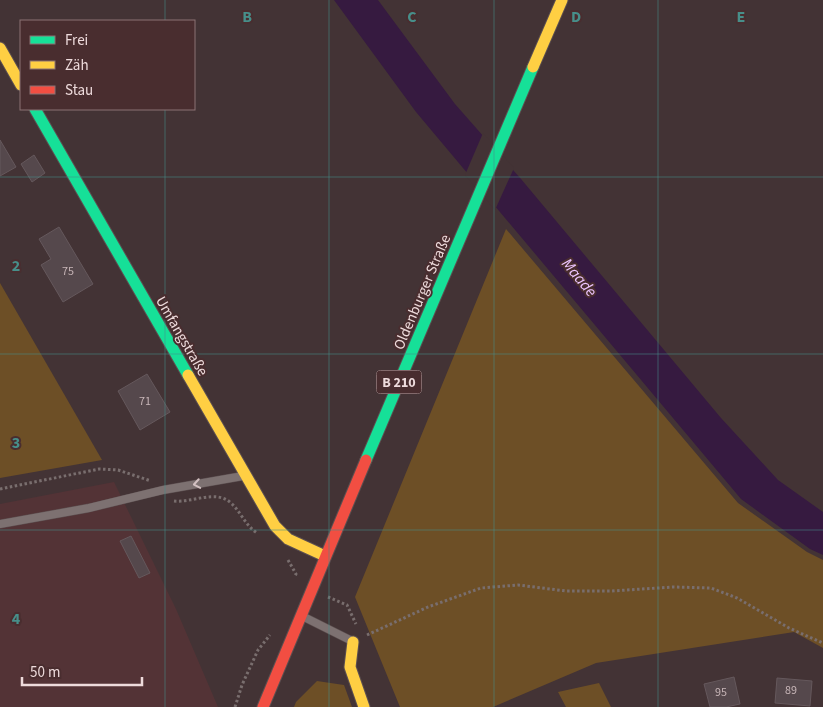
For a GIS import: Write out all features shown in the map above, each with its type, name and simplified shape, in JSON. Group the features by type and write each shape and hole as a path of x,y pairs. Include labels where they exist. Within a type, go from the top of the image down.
{"main road":[{"name":"Oldenburger Straße","path":"263,707 325,556 562,0"},
{"path":"0,48 20,83"},
{"name":"Umfangstraße","path":"36,110 275,526 288,540 325,556"},
{"path":"358,640 350,667 364,707"}],"lane":[{"path":"0,524 89,508 163,490 245,475"},
{"path":"300,616 358,640"}],"path":[{"path":"358,640 428,607 481,588 518,586 566,591 612,591 673,587 711,588 737,598 789,628 823,643"},
{"path":"311,590 346,605 358,629"},
{"path":"235,707 242,685 258,650 270,636 273,627"}],"shaded area":[{"path":"506,229 738,503 807,552 823,560 823,648 794,632 596,663 493,707 400,707 355,597"},
{"path":"0,283 102,460 0,478"},
{"path":"114,482 176,609 218,707 0,707 0,504"},
{"path":"317,681 344,685 352,707 294,707 296,702"},
{"path":"599,683 611,707 566,707 558,692"}],"water":[{"name":"Maade","path":"334,0 378,0 455,104 521,179 721,418 778,480 823,512 823,555 810,549 741,499 416,112"}],"pier":[{"path":"483,133 514,168 495,210 465,175"}],"building":[{"path":"0,140 16,167 0,176"},
{"path":"34,155 45,173 32,182 21,164"},
{"path":"59,227 93,284 63,302 41,265 51,259 39,239"},
{"path":"147,374 170,412 140,430 118,391"},
{"path":"131,536 150,573 139,578 120,541"},
{"path":"734,677 740,704 726,707 710,707 704,684"},
{"path":"777,678 812,681 810,706 775,703"}],"traffic: fast":[{"path":"366,460 533,67"},
{"path":"36,110 188,375"}],"traffic: slow":[{"path":"533,67 562,0"},
{"path":"0,48 20,83"},
{"path":"188,375 275,526 288,539 325,556"},
{"path":"353,642 350,667 364,707"}],"traffic: jam":[{"path":"263,707 366,460"}]}
